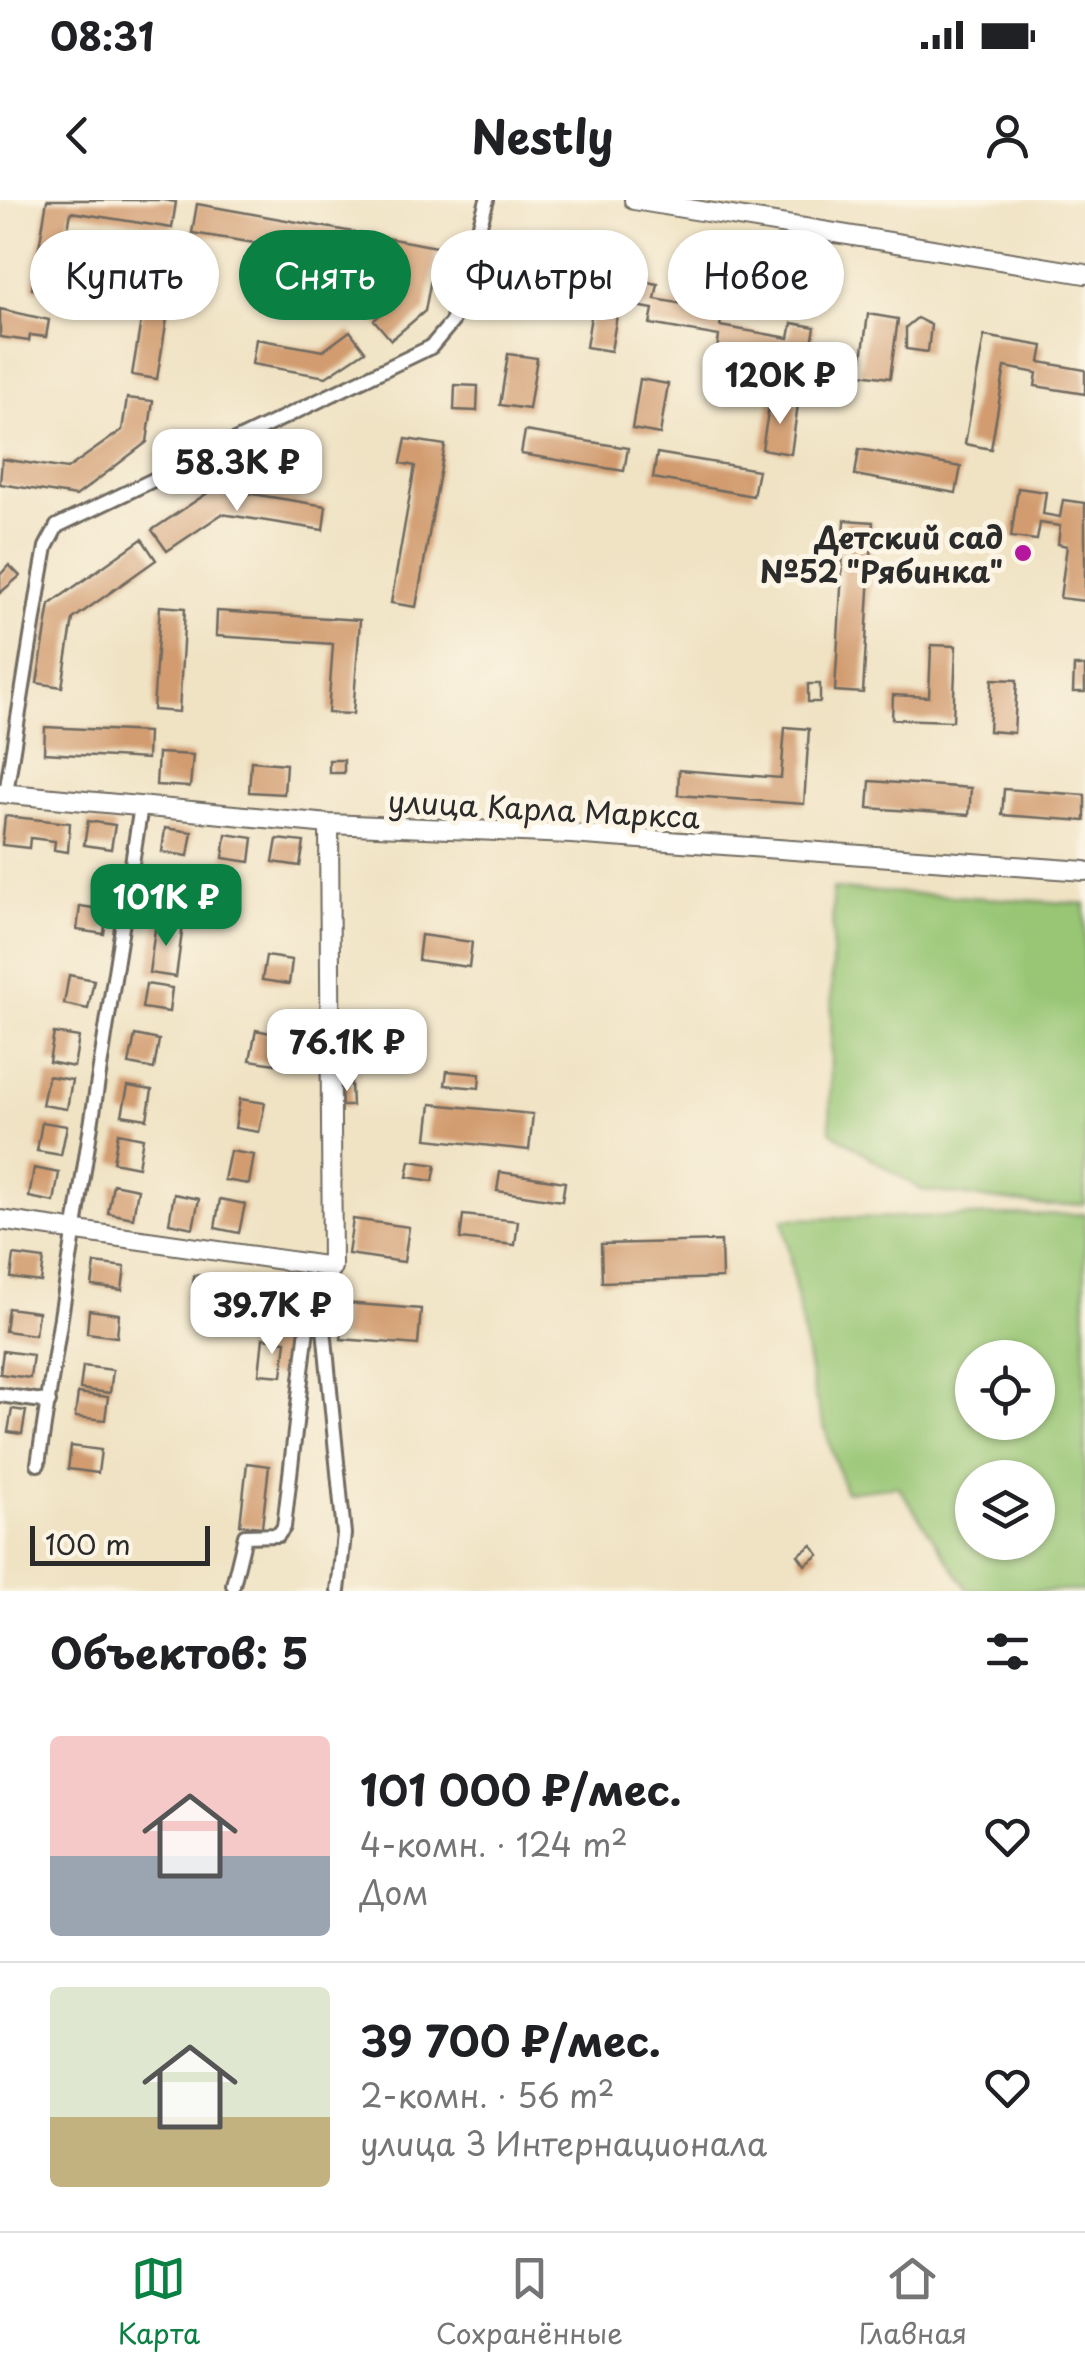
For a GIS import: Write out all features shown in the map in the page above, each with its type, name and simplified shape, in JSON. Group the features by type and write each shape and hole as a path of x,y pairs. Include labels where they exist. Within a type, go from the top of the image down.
{"main road":[{"path":"634,200 1085,274"},
{"name":"улица Карла Маркса","path":"3,793 329,824 571,834 1085,871"},
{"path":"0,1220 332,1267 329,824"}],"street":[{"path":"3,793 46,547 57,526 431,347 452,322 487,200"},
{"path":"38,1464 142,806"},
{"path":"332,1267 323,1318 344,1534 338,1591"},
{"path":"233,1585 245,1536 278,1535 284,1527 307,1328 323,1318"},
{"path":"0,1395 50,1402"}],"green space":[{"path":"833,889 1085,904 1085,1204 1046,1206 921,1190 830,1131"},
{"path":"1085,1214 1085,1591 969,1591 898,1486 845,1492 814,1394 783,1219"}],"building":[{"path":"47,200 176,202 172,228 71,212 68,230 42,230"},
{"path":"197,204 342,230 239,230 239,240 219,237 219,230 193,230"},
{"path":"411,242 431,246 431,279 425,311 391,340 374,320 411,320"},
{"path":"648,282 658,284 655,299 668,301 668,320 721,320 720,326 789,338 792,323 815,327 809,361 717,350 719,336 650,324 653,309 648,308"},
{"path":"0,309 30,316 30,320 49,320 46,337 30,335 29,341 0,337"},
{"path":"868,314 898,319 890,378 860,374"},
{"path":"917,318 931,325 928,352 906,349 906,327"},
{"path":"141,320 167,320 157,379 132,375"},
{"path":"590,320 616,320 611,351 586,347"},
{"path":"350,331 365,351 326,377 252,364 256,339 323,351"},
{"path":"984,336 1043,346 1040,362 1085,370 1085,394 1035,386 1037,373 1005,367 991,449 965,444"},
{"path":"508,354 537,358 529,409 500,405"},
{"path":"640,379 668,384 660,434 632,429"},
{"path":"455,385 478,386 477,411 454,410"},
{"path":"127,398 153,401 147,442 76,496 0,484 2,459 67,469 122,430"},
{"path":"770,400 798,404 791,454 762,449"},
{"path":"525,431 628,448 624,471 521,454"},
{"path":"406,439 445,445 416,607 391,603 415,466 401,463"},
{"path":"859,449 961,467 956,493 855,475"},
{"path":"657,453 758,470 753,496 653,478"},
{"path":"215,488 326,506 323,530 222,514 167,551 152,530"},
{"path":"1018,488 1046,492 1043,514 1060,517 1063,500 1085,503 1085,601 1060,598 1067,546 1058,544 1060,526 1040,523 1037,540 1011,537"},
{"path":"845,520 873,522 863,693 835,691"},
{"path":"142,539 156,560 73,619 62,687 37,683 50,604"},
{"path":"9,565 20,576 0,593 0,575"},
{"path":"160,606 185,608 179,712 153,710"},
{"path":"217,611 360,620 353,714 328,713 333,644 216,636"},
{"path":"931,645 956,646 953,721 892,719 893,695 929,697"},
{"path":"1074,666 1085,666 1085,692 1073,692"},
{"path":"992,679 1017,680 1014,733 989,731"},
{"path":"808,684 820,684 820,702 808,702"},
{"path":"45,727 148,732 147,759 44,753"},
{"path":"785,727 809,729 804,804 678,795 679,770 781,778"},
{"path":"158,753 193,755 190,787 156,785"},
{"path":"329,760 344,760 344,773 329,773"},
{"path":"251,761 286,764 284,794 249,792"},
{"path":"870,781 971,788 969,815 868,808"},
{"path":"1004,789 1085,795 1085,821 1002,815"},
{"path":"5,816 70,823 68,852 54,850 55,841 30,838 29,848 2,845"},
{"path":"88,821 115,825 111,849 84,845"},
{"path":"165,828 192,832 188,856 162,852"},
{"path":"226,834 253,838 250,862 223,858"},
{"path":"277,839 304,842 300,866 273,862"},
{"path":"80,906 107,910 104,934 77,930"},
{"path":"156,922 183,925 176,977 149,973"},
{"path":"421,935 472,942 469,967 418,960"},
{"path":"266,956 292,960 289,984 262,980"},
{"path":"69,975 94,980 88,1009 64,1004"},
{"path":"146,984 172,988 169,1012 142,1008"},
{"path":"256,1030 280,1035 275,1064 250,1060"},
{"path":"54,1033 79,1037 74,1067 49,1062"},
{"path":"135,1035 159,1040 154,1069 129,1064"},
{"path":"447,1071 480,1074 479,1088 445,1085"},
{"path":"48,1076 72,1080 67,1109 42,1105"},
{"path":"341,1082 351,1082 352,1106 342,1106"},
{"path":"128,1086 152,1090 147,1119 122,1115"},
{"path":"240,1099 265,1103 259,1132 235,1128"},
{"path":"431,1104 533,1114 529,1150 427,1139"},
{"path":"42,1122 67,1126 61,1155 37,1151"},
{"path":"118,1133 143,1138 138,1167 113,1162"},
{"path":"230,1151 254,1155 249,1184 224,1180"},
{"path":"410,1161 436,1165 433,1181 407,1177"},
{"path":"34,1168 59,1173 54,1202 29,1197"},
{"path":"500,1172 565,1182 562,1201 497,1191"},
{"path":"113,1184 138,1189 133,1218 108,1213"},
{"path":"174,1194 199,1199 193,1228 169,1223"},
{"path":"220,1199 245,1204 239,1233 215,1228"},
{"path":"463,1215 518,1221 515,1245 460,1239"},
{"path":"353,1219 409,1227 404,1262 348,1254"},
{"path":"721,1241 722,1278 602,1282 601,1244"},
{"path":"14,1255 44,1259 41,1282 11,1278"},
{"path":"95,1263 125,1267 122,1290 92,1286"},
{"path":"194,1275 225,1279 222,1302 192,1298"},
{"path":"344,1303 421,1309 418,1345 341,1339"},
{"path":"8,1308 38,1312 35,1335 5,1331"},
{"path":"89,1310 119,1314 117,1337 87,1333"},
{"path":"263,1338 286,1341 282,1376 259,1374"},
{"path":"3,1351 33,1355 30,1378 0,1374"},
{"path":"83,1366 113,1370 110,1393 80,1389"},
{"path":"78,1393 108,1397 105,1420 75,1417"},
{"path":"12,1409 26,1411 22,1434 8,1432"},
{"path":"71,1446 101,1450 98,1473 68,1469"},
{"path":"247,1463 269,1466 262,1527 240,1525"},
{"path":"812,1545 819,1555 805,1565 798,1555"}],"place":[{"name":"Детский сад №52 \"Рябинка\"","path":"1023,553"}]}
